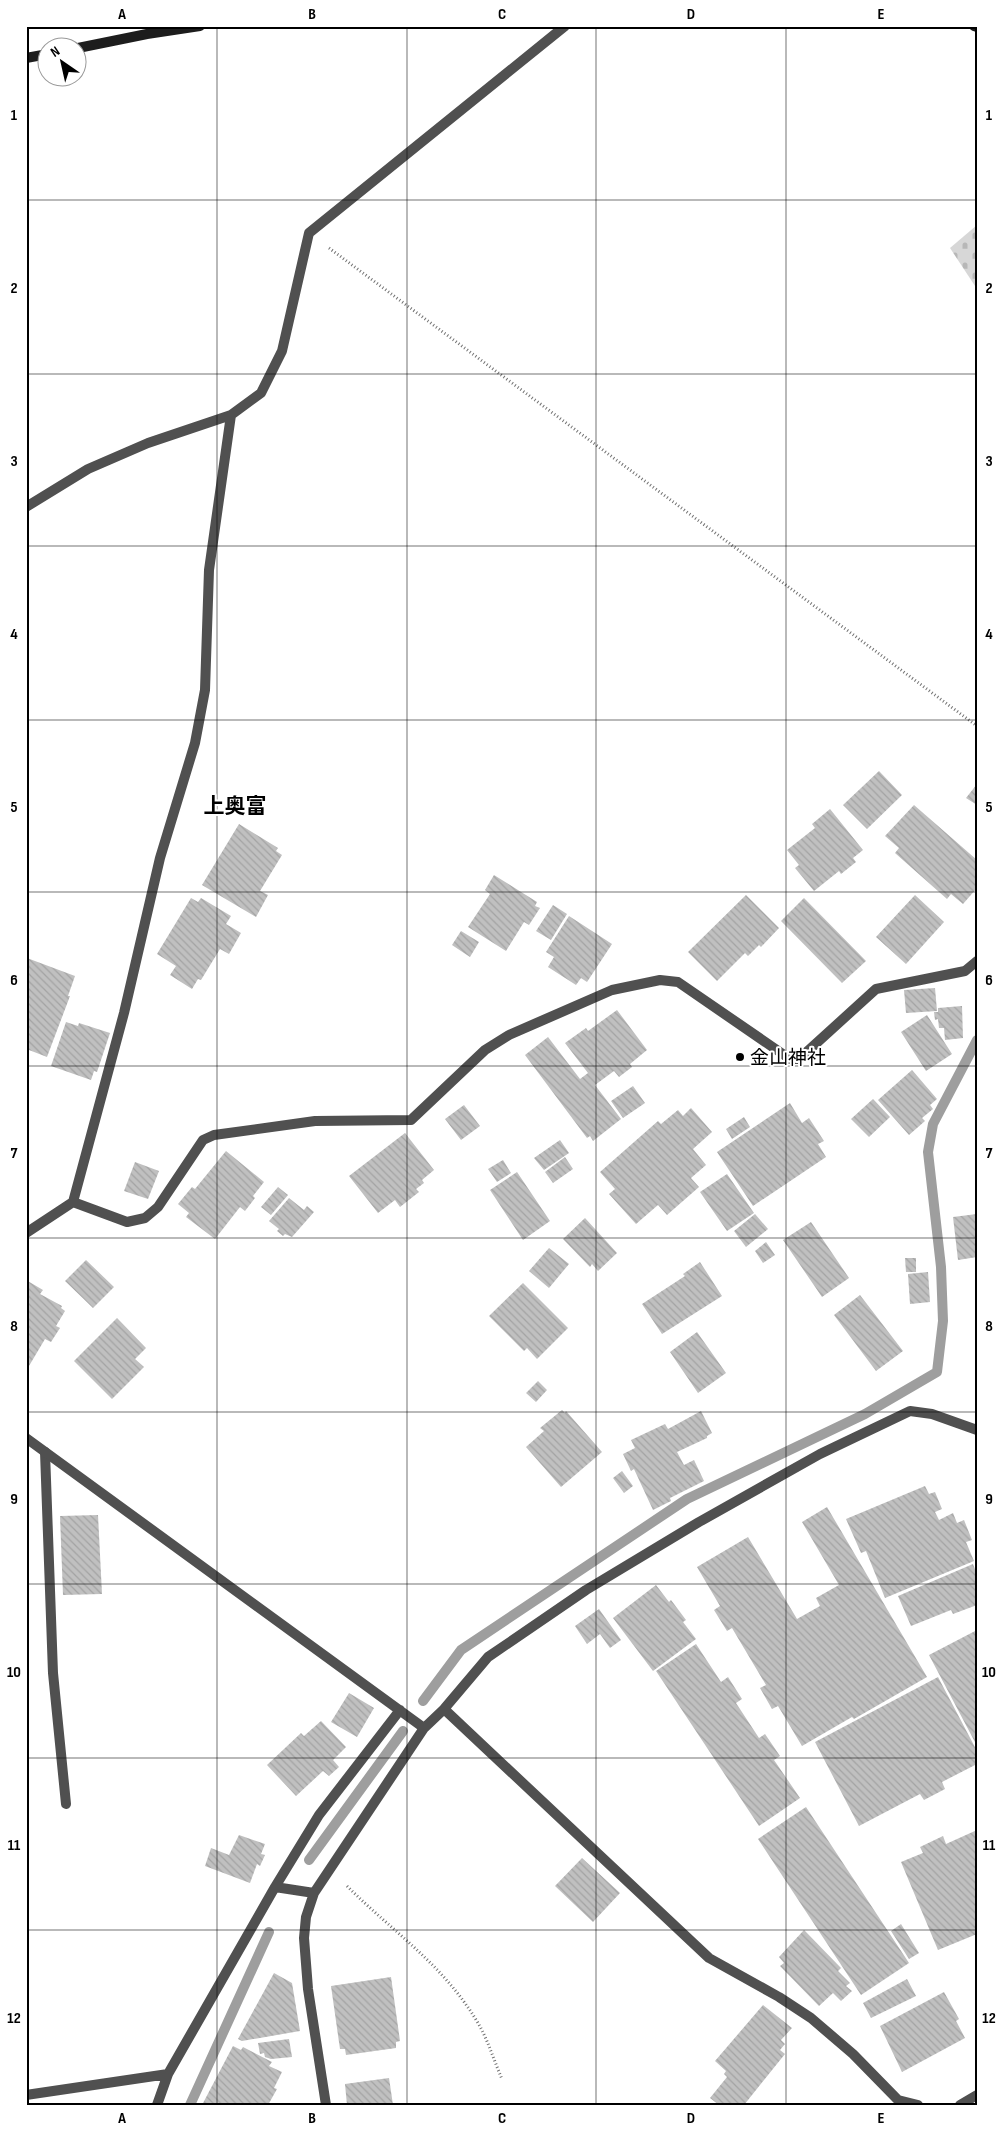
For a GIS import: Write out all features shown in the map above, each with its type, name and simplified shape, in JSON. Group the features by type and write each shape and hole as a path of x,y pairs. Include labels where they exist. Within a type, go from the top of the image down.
{"main road":[{"path":"88,46 200,26"}],"street":[{"path":"26,507 88,469 148,443 231,415 261,393 282,351 308,233 565,26"},
{"path":"26,1233 73,1202 124,1013 160,858 195,743 205,690 210,570 231,415"},
{"path":"73,1202 127,1222 145,1218 158,1207 203,1140 214,1135 315,1121 411,1120 485,1050 509,1036 612,990 660,980 678,982 790,1060 799,1059 876,989 965,971 977,961"},
{"path":"326,2105 308,1989 304,1938 306,1917 314,1893 424,1728 444,1709 488,1657 569,1602 699,1522 820,1454 910,1411 932,1414 977,1430"},
{"path":"26,1438 424,1728"},
{"path":"45,1452 53,1673 66,1804"},
{"path":"444,1709 709,1958 779,1997 811,2018 853,2054 898,2100 918,2105"},
{"path":"157,2105 168,2074 275,1887 320,1815 400,1710"},
{"path":"275,1887 314,1893"},
{"path":"26,2095 168,2074"},
{"path":"960,2105 977,2095"}],"path":[{"path":"308,233 977,726"},
{"path":"330,1869 373,1912 413,1944 449,1981 479,2024 502,2079"}],"green space":[{"path":"977,225 977,289 950,248"}],"building":[{"path":"879,771 902,795 867,829 843,805"},
{"path":"977,784 977,805 966,798"},
{"path":"914,805 977,860 977,888 963,904 951,894 947,899 895,853 899,848 885,836"},
{"path":"830,809 863,850 853,858 856,862 841,874 839,871 814,891 795,868 799,865 787,850 815,828 812,824"},
{"path":"239,824 278,848 276,851 282,855 260,891 268,895 256,917 202,885"},
{"path":"494,875 537,902 535,906 540,908 529,925 524,922 506,951 468,927 490,894 485,890"},
{"path":"746,895 779,928 761,947 759,945 748,956 745,953 717,981 688,952"},
{"path":"915,895 944,922 906,964 876,937"},
{"path":"191,898 198,902 201,898 231,916 226,924 241,933 229,954 220,949 201,980 198,979 192,989 170,975 176,966 157,954"},
{"path":"804,898 866,961 842,983 781,921"},
{"path":"553,905 567,914 551,940 536,931"},
{"path":"569,916 612,944 587,982 581,978 576,985 548,967 554,957 546,952"},
{"path":"461,931 479,942 470,957 452,945"},
{"path":"27,958 75,976 68,996 70,996 47,1057 29,1050 26,1056"},
{"path":"935,988 937,1011 906,1013 904,990"},
{"path":"962,1006 963,1038 945,1040 944,1028 939,1028 938,1019 935,1020 934,1012 938,1012 938,1008"},
{"path":"617,1010 647,1050 630,1064 632,1067 619,1077 614,1071 595,1085 621,1119 593,1141 590,1136 587,1138 525,1055 548,1037 580,1079 588,1073 565,1043 586,1028 588,1031"},
{"path":"927,1015 952,1054 926,1071 901,1032"},
{"path":"66,1022 78,1026 79,1023 110,1033 97,1072 94,1071 91,1080 51,1066"},
{"path":"912,1070 937,1099 930,1105 933,1109 922,1118 925,1121 909,1135 878,1100"},
{"path":"633,1086 645,1103 623,1118 611,1101"},
{"path":"873,1099 890,1117 869,1137 851,1119"},
{"path":"790,1103 802,1123 809,1118 824,1141 818,1144 826,1157 753,1206 717,1152"},
{"path":"464,1105 480,1126 461,1140 445,1119"},
{"path":"691,1108 712,1132 693,1149 706,1165 691,1178 699,1187 667,1215 658,1205 636,1224 609,1194 615,1189 600,1172 658,1121 661,1124 678,1110 683,1116"},
{"path":"744,1117 750,1127 732,1139 726,1129"},
{"path":"405,1133 434,1170 422,1180 424,1183 416,1189 419,1192 400,1207 395,1200 378,1213 349,1176"},
{"path":"560,1140 569,1153 544,1170 534,1158"},
{"path":"226,1151 264,1182 253,1196 255,1198 245,1211 240,1207 215,1239 186,1217 189,1213 178,1204 192,1187 195,1189"},
{"path":"565,1157 573,1169 553,1183 545,1172"},
{"path":"503,1160 511,1173 497,1182 488,1169"},
{"path":"135,1162 159,1171 148,1199 124,1191"},
{"path":"517,1172 550,1221 523,1240 490,1190"},
{"path":"727,1174 754,1213 727,1231 700,1192"},
{"path":"278,1187 288,1195 271,1215 261,1207"},
{"path":"289,1198 304,1210 307,1206 314,1212 292,1237 285,1234 283,1236 277,1231 279,1229 269,1221"},
{"path":"755,1214 768,1229 746,1247 734,1231"},
{"path":"977,1214 977,1257 958,1260 953,1217"},
{"path":"585,1218 617,1253 598,1271 592,1264 590,1267 563,1239"},
{"path":"811,1222 849,1278 822,1297 783,1240"},
{"path":"766,1242 775,1255 763,1263 755,1251"},
{"path":"549,1248 569,1264 549,1288 529,1271"},
{"path":"905,1258 916,1258 916,1272 906,1272"},
{"path":"86,1260 114,1287 93,1308 65,1281"},
{"path":"700,1262 722,1296 662,1334 642,1304 685,1276 683,1274"},
{"path":"928,1272 930,1302 910,1304 908,1274"},
{"path":"26,1280 43,1290 40,1294 62,1306 61,1308 65,1311 56,1326 60,1328 51,1342 45,1339 26,1371"},
{"path":"523,1283 568,1328 537,1359 527,1348 524,1351 489,1316"},
{"path":"860,1295 903,1351 876,1371 834,1315"},
{"path":"117,1318 146,1348 135,1359 144,1367 112,1399 74,1361"},
{"path":"697,1332 726,1373 698,1393 670,1352"},
{"path":"538,1381 547,1390 536,1402 526,1393"},
{"path":"562,1410 565,1413 566,1411 602,1452 561,1487 526,1447 544,1431 540,1428"},
{"path":"701,1411 712,1433 707,1438 677,1452 684,1465 694,1460 704,1481 670,1498 671,1501 653,1510 634,1469 631,1471 623,1454 635,1448 631,1440 665,1424 668,1429"},
{"path":"622,1471 633,1486 624,1493 613,1478"},
{"path":"925,1486 929,1494 935,1492 942,1509 935,1512 939,1520 953,1513 957,1523 964,1520 972,1540 966,1542 974,1561 885,1598 866,1551 861,1553 846,1519"},
{"path":"827,1507 927,1677 802,1746 778,1706 772,1709 760,1688 766,1685 732,1628 727,1631 714,1610 720,1606 697,1567 748,1537 797,1619 820,1606 816,1598 839,1585 802,1522"},
{"path":"98,1515 102,1594 63,1595 60,1516"},
{"path":"973,1564 977,1575 977,1605 953,1614 951,1610 911,1626 898,1596"},
{"path":"656,1585 669,1602 671,1600 686,1620 683,1622 696,1639 653,1671 613,1618"},
{"path":"599,1609 621,1640 610,1648 600,1634 587,1644 575,1626"},
{"path":"977,1630 977,1746 929,1655"},
{"path":"696,1644 721,1682 728,1677 742,1699 736,1703 759,1738 765,1734 780,1756 774,1760 800,1798 759,1826 656,1671"},
{"path":"938,1677 977,1751 977,1764 942,1782 945,1789 924,1800 920,1794 859,1826 815,1742"},
{"path":"349,1693 374,1708 357,1737 331,1722"},
{"path":"321,1721 346,1747 333,1760 339,1767 329,1776 323,1771 296,1796 267,1765 301,1733 304,1736"},
{"path":"806,1807 909,1963 861,1995 758,1839"},
{"path":"977,1830 977,1934 938,1950 901,1862 923,1853 920,1847 943,1836 946,1844"},
{"path":"239,1835 265,1844 261,1854 265,1855 260,1866 257,1864 250,1883 205,1866 211,1848 229,1855"},
{"path":"582,1858 620,1893 593,1922 555,1886"},
{"path":"901,1924 919,1953 909,1959 891,1931"},
{"path":"804,1930 841,1968 838,1971 850,1983 846,1986 852,1991 841,2001 833,1993 819,2006 780,1966 784,1963 779,1957"},
{"path":"274,1973 292,1983 300,2031 242,2041 238,2039"},
{"path":"391,1977 400,2041 396,2042 396,2048 346,2055 345,2049 340,2049 331,1986"},
{"path":"907,1979 916,1996 871,2018 863,2003"},
{"path":"944,1992 959,2019 956,2021 965,2038 902,2072 880,2026"},
{"path":"763,2005 792,2028 781,2040 785,2044 780,2050 785,2054 744,2105 719,2105 710,2098 727,2077 724,2074 726,2071 715,2061"},
{"path":"289,2039 292,2057 271,2059 265,2057 264,2053 260,2054 258,2043"},
{"path":"233,2046 241,2050 243,2047 272,2062 269,2066 282,2072 274,2088 277,2089 268,2105 202,2105"},
{"path":"389,2078 393,2105 347,2105 345,2084"}],"waterway":[{"path":"423,1701 461,1650 687,1499 865,1414 937,1372 943,1321 941,1267 928,1152 933,1124 977,1040"},
{"path":"309,1860 403,1731"},
{"path":"190,2105 269,1932"}],"place":[{"name":"金山神社","path":"740,1057"}],"district":[{"name":"上奥富","path":"235,806"}]}
